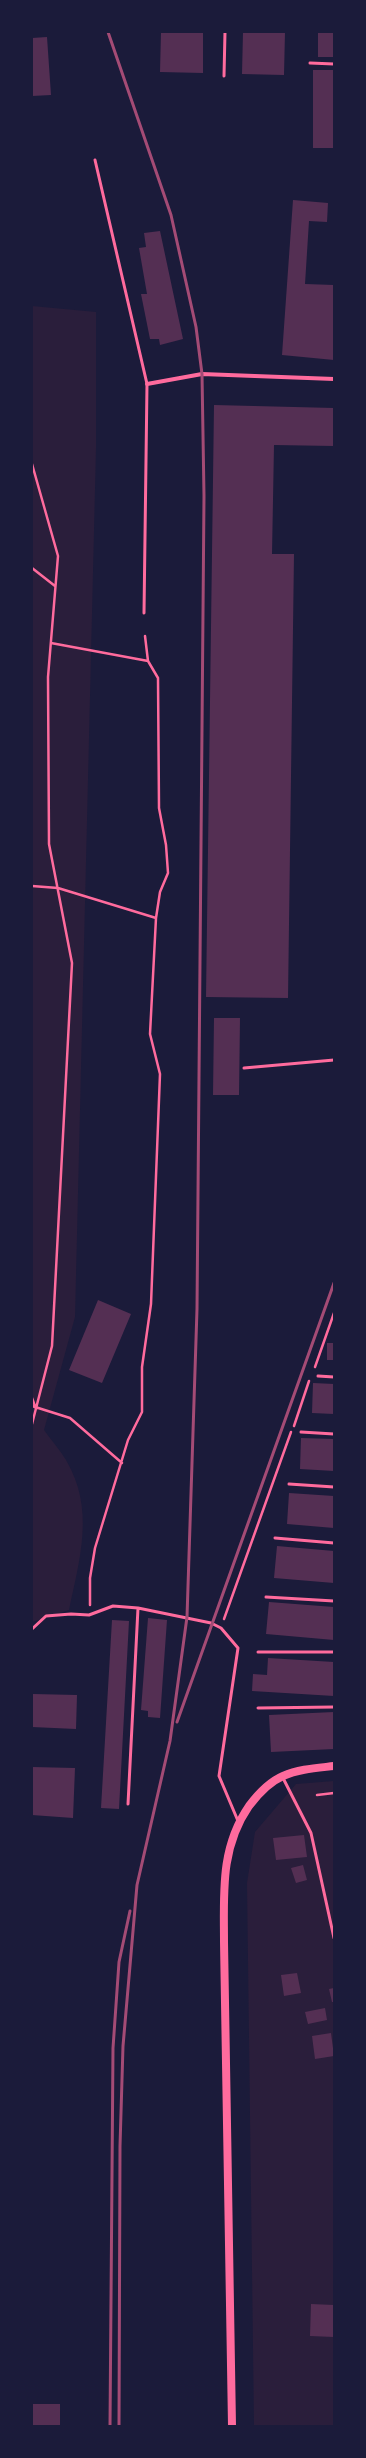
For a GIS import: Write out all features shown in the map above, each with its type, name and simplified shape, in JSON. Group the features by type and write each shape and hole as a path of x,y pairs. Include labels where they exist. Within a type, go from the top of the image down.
{"main road":[{"path":"232,2426 224,1887 228,1847 238,1821 259,1792 282,1776 311,1768 334,1766"}],"street":[{"path":"147,384 202,374 334,379"}],"lane":[{"path":"224,76 225,32"},
{"path":"310,63 334,64"},
{"path":"95,160 147,384 144,613"},
{"path":"244,1068 334,1060"},
{"path":"318,1376 334,1377"},
{"path":"301,1432 334,1434"},
{"path":"289,1484 334,1487"},
{"path":"275,1538 334,1543"},
{"path":"266,1597 334,1601"},
{"path":"32,1629 46,1616 71,1614 90,1615 113,1606 138,1608 211,1623 221,1628 238,1648 219,1776 238,1821"},
{"path":"128,1804 138,1608"},
{"path":"258,1652 334,1652"},
{"path":"258,1708 334,1707"},
{"path":"282,1776 311,1833 334,1938"}],"path":[{"path":"32,464 58,556 48,677 49,844 72,963 52,1346 32,1424"},
{"path":"32,568 56,586"},
{"path":"90,1615 90,1578 95,1548 128,1440 142,1412 142,1367 151,1304 160,1074 150,1034 156,918 160,892 168,873 166,845 158,808 158,678 148,661 145,636"},
{"path":"51,643 148,661"},
{"path":"32,886 58,888 156,918"},
{"path":"221,1628 334,1313"},
{"path":"32,1398 36,1409"},
{"path":"32,1406 36,1409 70,1418 122,1463"},
{"path":"317,1795 334,1793"}],"shaded area":[{"path":"32,306 96,312 96,448 75,1317 44,1430 64,1456 75,1478 83,1515 81,1553 69,1610 32,1622"},
{"path":"334,1781 334,2426 254,2426 247,1883 255,1832 296,1784"}],"building":[{"path":"161,32 203,32 203,73 160,72"},
{"path":"243,32 285,32 284,75 242,74"},
{"path":"318,32 334,32 334,57 318,57"},
{"path":"47,37 51,95 32,96 32,38"},
{"path":"313,70 334,70 334,148 313,148"},
{"path":"293,200 328,203 327,222 309,221 305,284 334,285 334,360 282,355"},
{"path":"160,231 183,339 160,345 159,339 150,339 141,294 147,294 139,248 146,247 144,233"},
{"path":"214,405 334,408 334,446 274,445 272,554 294,554 288,998 206,997"},
{"path":"214,1018 240,1018 239,1095 213,1095"},
{"path":"98,1300 131,1314 102,1383 69,1370"},
{"path":"327,1343 334,1343 334,1360 327,1360"},
{"path":"313,1383 334,1384 334,1414 312,1413"},
{"path":"301,1438 334,1439 334,1471 300,1469"},
{"path":"289,1493 334,1496 334,1528 287,1524"},
{"path":"277,1546 334,1551 334,1583 274,1578"},
{"path":"269,1602 334,1607 334,1640 266,1634"},
{"path":"148,1618 167,1620 160,1718 148,1717 148,1711 141,1710"},
{"path":"112,1620 129,1621 119,1809 101,1808"},
{"path":"268,1658 334,1662 334,1696 252,1691 253,1674 267,1675"},
{"path":"33,1694 77,1695 76,1729 32,1727"},
{"path":"334,1712 334,1749 271,1752 269,1715"},
{"path":"32,1767 75,1768 73,1818 32,1815"},
{"path":"304,1835 307,1857 276,1860 273,1838"},
{"path":"303,1865 307,1880 296,1883 291,1868"},
{"path":"297,1973 301,1993 284,1996 281,1975"},
{"path":"334,1988 334,2002 332,2002 329,1989"},
{"path":"325,2008 327,2020 308,2024 305,2012"},
{"path":"331,2033 334,2056 315,2059 312,2036"},
{"path":"311,2304 334,2305 334,2337 310,2336"},
{"path":"32,2404 60,2404 60,2426 32,2426"}],"railway":[{"path":"108,32 171,215 196,327 202,374 204,496 197,1309 187,1617 170,1741 137,1885 123,2046 120,2146 119,2426"},
{"path":"177,1722 334,1283"},
{"path":"110,2426 113,2048 119,1962 130,1911"}]}
